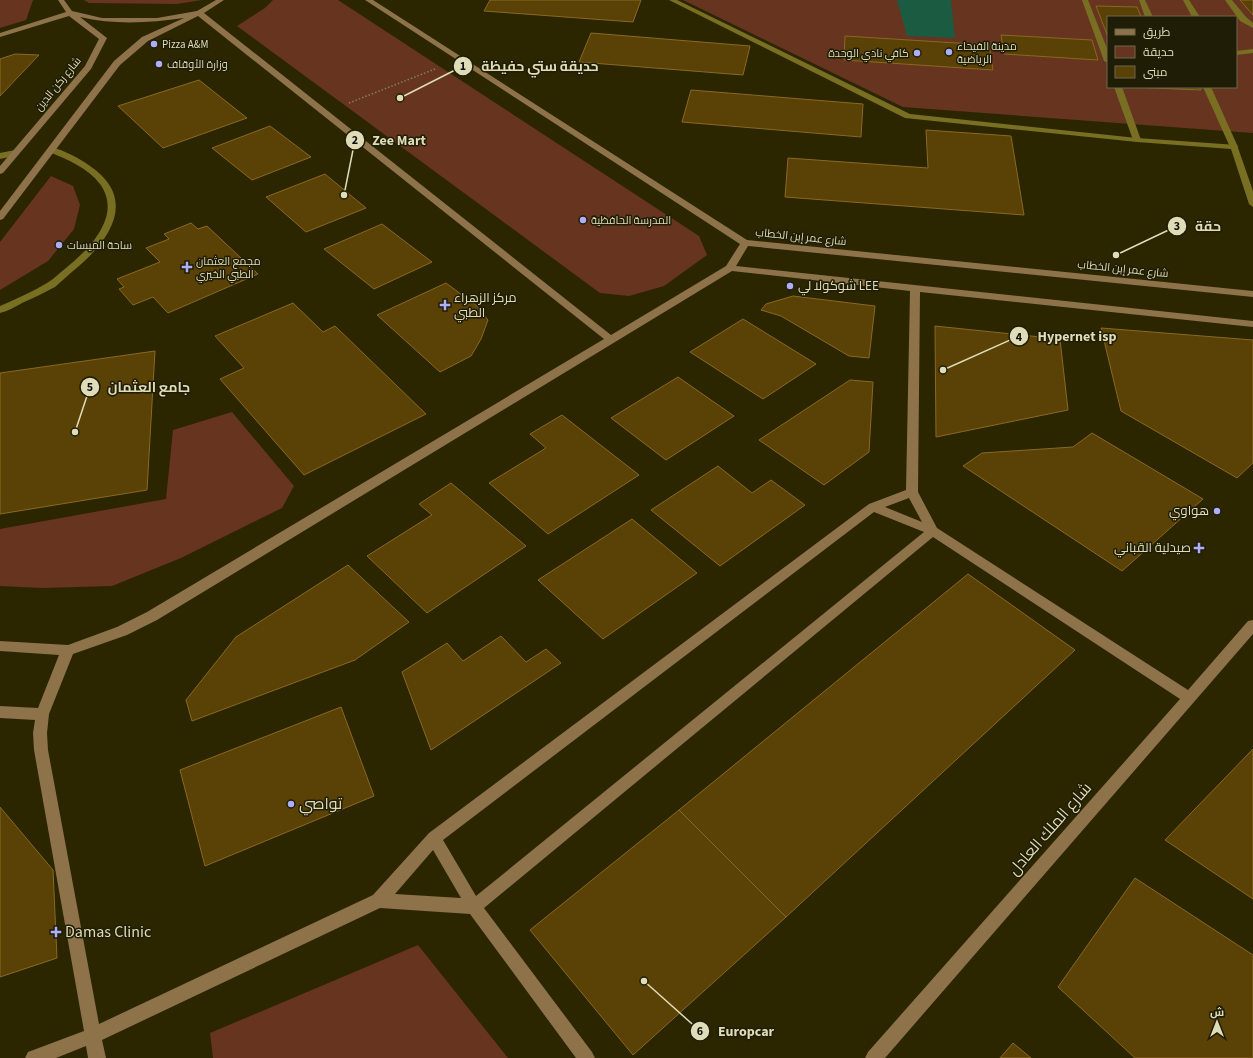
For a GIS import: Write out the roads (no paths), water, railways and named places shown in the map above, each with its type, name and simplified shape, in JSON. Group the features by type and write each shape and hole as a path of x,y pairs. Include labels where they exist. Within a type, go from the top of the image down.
{"main road":[{"path":"61,0 70,13"},
{"path":"0,217 117,63 146,40 221,0"},
{"name":"شارع عمر إبن الخطاب","path":"368,0 745,243 1253,294"},
{"path":"0,35 70,13 102,20 157,20 199,13 610,338"},
{"name":"شارع ركن الدين","path":"0,171 88,67 103,38 70,13"},
{"path":"0,646 68,650 122,631 152,616 610,338 730,268 745,243"},
{"path":"730,268 1253,324"},
{"path":"915,289 912,492 933,531"},
{"path":"34,1058 94,1035 379,900 434,838 873,507 912,492"},
{"path":"873,507 933,531 1189,698"},
{"path":"379,900 474,907 933,531"},
{"name":"شارع الملك العادل","path":"874,1058 1253,625"},
{"path":"68,650 42,714 40,733 41,750 97,1058"},
{"path":"0,712 42,714"},
{"path":"434,838 474,907 586,1058"}],"street":[{"path":"672,0 908,116 1137,140 1234,147"},
{"path":"1085,0 1107,59"},
{"path":"1142,0 1149,16"},
{"path":"1186,0 1195,16"},
{"path":"1228,0 1243,19 1253,26"},
{"path":"1237,53 1253,51"},
{"path":"1118,88 1137,140"},
{"path":"1207,88 1234,147 1253,204"},
{"path":"0,310 50,286 88,254 105,233 112,208 108,189 94,172 73,159 52,150"},
{"path":"0,156 15,153"}],"place":[{"name":"Pizza A&M","path":"154,44"},
{"name":"مدينة الفيحاء الرياضية","path":"949,52"},
{"name":"كافي نادي الوحدة","path":"917,53"},
{"name":"وزارة الأوقاف","path":"159,64"},
{"name":"حديقة ستي حفيظة","path":"400,98"},
{"name":"Zee Mart","path":"344,195"},
{"name":"المدرسة الحافظية","path":"583,220"},
{"name":"ساحة الميسات","path":"59,245"},
{"name":"حقة","path":"1116,255"},
{"name":"مجمع العثمان الطبي الخيري","path":"187,267"},
{"name":"شوكولا لي LEE","path":"790,286"},
{"name":"مركز الزهراء الطبي","path":"445,305"},
{"name":"Hypernet isp","path":"943,370"},
{"name":"جامع العثمان","path":"75,432"},
{"name":"هواوي","path":"1217,511"},
{"name":"صيدلية القباني","path":"1199,548"},
{"name":"تواصي","path":"291,804"},
{"name":"Damas Clinic","path":"56,932"},
{"name":"Europcar","path":"644,981"}]}
